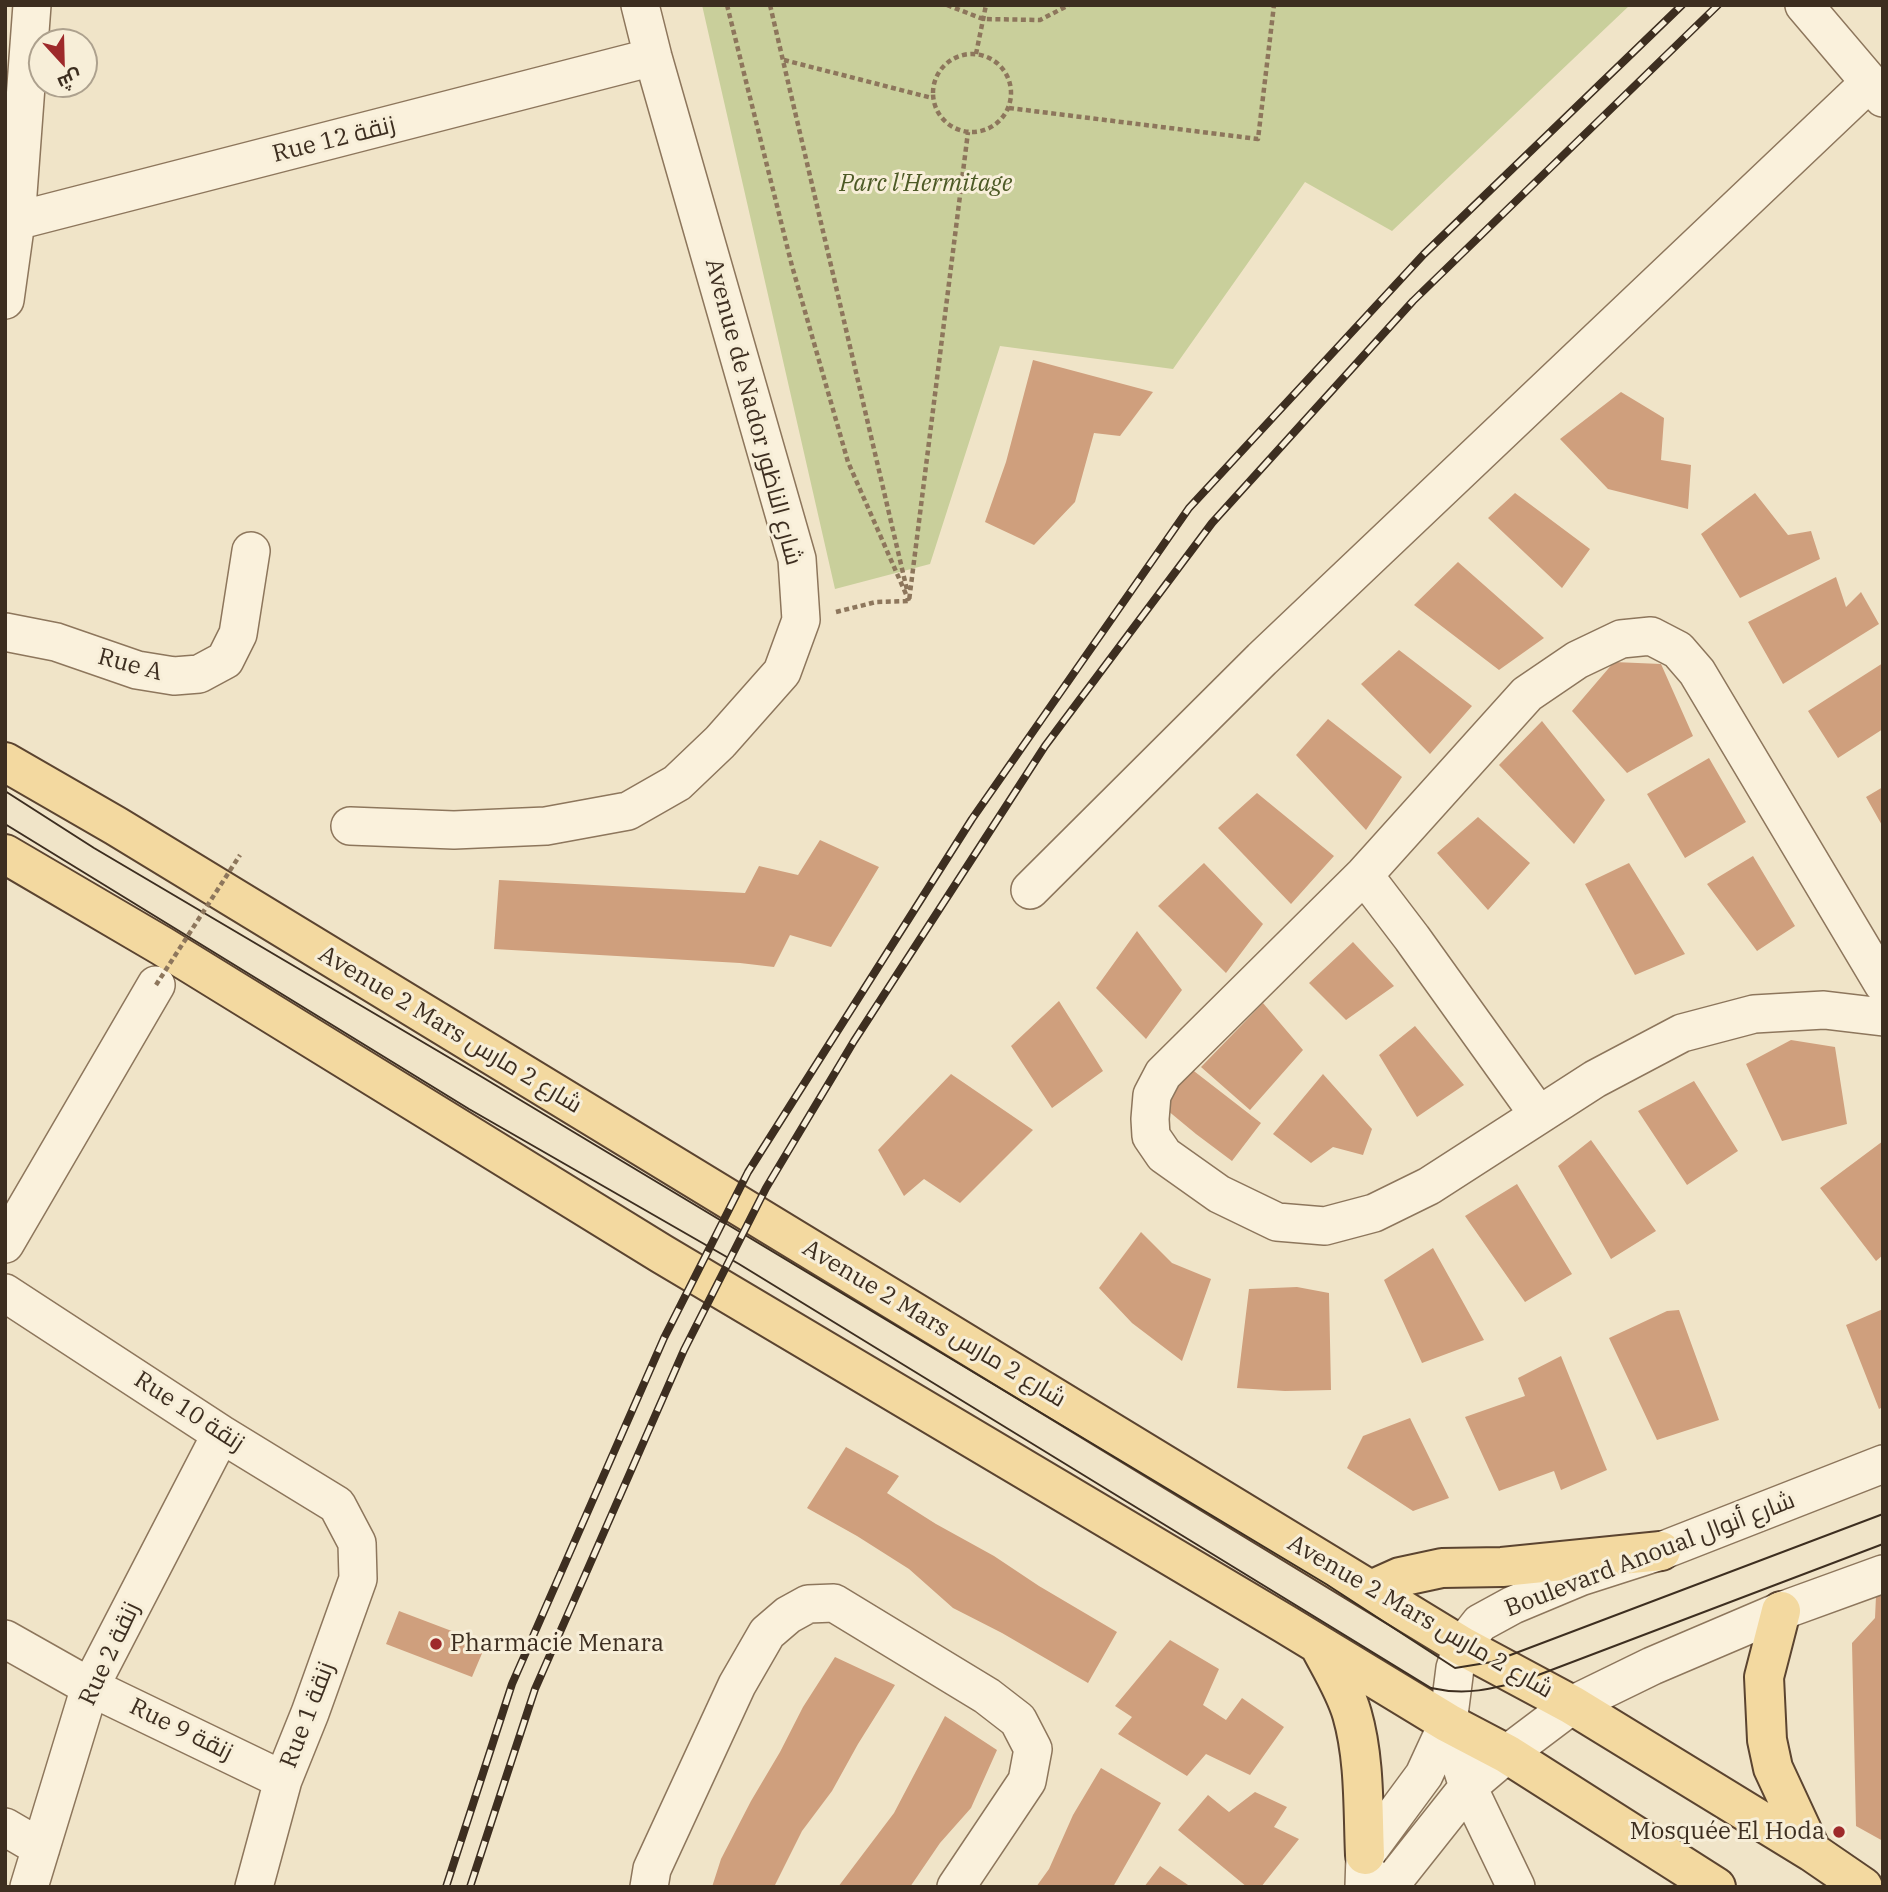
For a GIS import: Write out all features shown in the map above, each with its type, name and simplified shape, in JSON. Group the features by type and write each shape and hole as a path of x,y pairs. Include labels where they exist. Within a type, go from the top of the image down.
{"main road":[{"name":"Avenue 2 Mars شارع 2 مارس","path":"5,762 176,863 1462,1646 1572,1705 1812,1852 1863,1887"},
{"path":"5,854 162,946 674,1261 1447,1723 1507,1754 1716,1887"},
{"path":"1371,1590 1400,1577 1443,1568 1502,1567 1661,1550"},
{"path":"1781,1611 1764,1676 1767,1740 1773,1768 1812,1852"},
{"path":"1319,1645 1352,1714 1360,1754 1364,1876"}],"street":[{"path":"5,300 16,221 32,5"},
{"name":"Avenue de Nador شارع الناظور","path":"350,826 454,830 546,826 628,811 677,783 720,742 782,672 801,620 797,559 640,5"},
{"path":"1030,890 1262,659 1877,90 1804,5"},
{"name":"Rue 12 زنقة","path":"16,221 653,57"},
{"name":"Rue A","path":"5,632 56,642 137,670 174,676 199,674 225,660 238,634 251,551"},
{"path":"1883,984 1697,672 1678,650 1651,636 1621,639 1577,660 1527,694 1364,875 1163,1074 1152,1095 1151,1136 1164,1156 1219,1194 1277,1222 1325,1226 1374,1213 1429,1186 1595,1079 1682,1034 1754,1014 1824,1010 1883,1017"},
{"path":"1364,875 1538,1114"},
{"path":"5,1244 156,985"},
{"name":"Rue 10 زنقة","path":"5,1293 221,1434 337,1505 357,1544"},
{"name":"Rue 2 زنقة","path":"29,1887 90,1687 221,1434"},
{"name":"Boulevard Anoual شارع أنوال","path":"1447,1723 1455,1668 1462,1646 1480,1623 1513,1605 1580,1577 1661,1550 1883,1464"},
{"name":"Rue 1 زنقة","path":"254,1887 283,1780 358,1579 357,1544"},
{"path":"1447,1723 1424,1774 1364,1876 1395,1879 1468,1787 1572,1705 1652,1666 1781,1611 1883,1573"},
{"path":"649,1887 652,1869 737,1685 767,1633 788,1615 808,1604 834,1603 987,1696 1018,1720 1033,1749 1027,1781 956,1887"},
{"name":"Rue 9 زنقة","path":"5,1639 90,1687 283,1780"},
{"path":"1447,1723 1468,1787 1516,1887"},
{"path":"5,1827 41,1848"}],"path":[{"path":"727,5 792,266 848,462 909,601"},
{"path":"770,5 909,601"},
{"path":"947,5 984,19 1040,20 1069,5"},
{"path":"976,54 986,5"},
{"path":"1009,108 1258,139 1274,5"},
{"path":"976,54 997,62 1010,83 1012,96 1009,108 1002,119 981,132 955,129 944,122 936,111 932,98 938,72 947,62 959,55 976,54"},
{"path":"783,60 932,98"},
{"path":"909,601 968,132"},
{"path":"801,620 876,603 909,601"},
{"path":"156,985 240,855"}],"green space":[{"name":"Parc l'Hermitage","path":"702,5 1630,5 1392,231 1305,182 1173,369 1000,346 930,564 835,589"}],"building":[{"path":"1033,360 1153,392 1120,436 1094,433 1075,502 1034,545 985,522 1006,462"},
{"path":"1621,392 1664,418 1661,460 1691,465 1688,509 1608,489 1560,439"},
{"path":"1515,493 1590,549 1562,588 1488,518"},
{"path":"1755,493 1788,535 1811,531 1820,559 1740,598 1701,534"},
{"path":"1458,562 1544,638 1499,670 1414,605"},
{"path":"1836,577 1846,607 1861,592 1879,624 1783,684 1748,622"},
{"path":"1399,650 1472,706 1430,754 1361,684"},
{"path":"1614,662 1661,664 1693,736 1627,773 1572,711"},
{"path":"1883,663 1883,729 1838,758 1808,711"},
{"path":"1328,719 1402,777 1366,830 1296,755"},
{"path":"1542,721 1605,800 1574,844 1499,765"},
{"path":"1709,758 1746,822 1685,858 1647,794"},
{"path":"1883,787 1883,827 1866,797"},
{"path":"1257,793 1334,856 1291,904 1218,828"},
{"path":"1478,817 1530,863 1488,910 1437,853"},
{"path":"820,840 879,867 831,947 790,935 774,967 494,949 499,880 745,893 759,866 798,875"},
{"path":"1753,856 1795,926 1757,951 1707,884"},
{"path":"1204,863 1263,924 1226,973 1158,906"},
{"path":"1629,863 1685,954 1635,975 1585,884"},
{"path":"1137,931 1182,990 1146,1039 1096,988"},
{"path":"1353,942 1394,986 1346,1020 1309,983"},
{"path":"1059,1001 1103,1071 1052,1108 1011,1046"},
{"path":"1263,1003 1303,1050 1250,1110 1201,1067"},
{"path":"1415,1026 1464,1085 1417,1117 1379,1055"},
{"path":"1791,1040 1835,1047 1847,1124 1782,1141 1746,1064"},
{"path":"1190,1068 1261,1123 1232,1161 1161,1105"},
{"path":"951,1074 1033,1130 960,1203 924,1179 904,1196 878,1150"},
{"path":"1323,1074 1372,1129 1363,1155 1333,1147 1311,1163 1273,1134"},
{"path":"1694,1081 1738,1151 1687,1185 1638,1111"},
{"path":"1591,1140 1656,1231 1611,1259 1558,1166"},
{"path":"1883,1141 1883,1255 1876,1261 1820,1188"},
{"path":"1517,1184 1572,1274 1525,1302 1465,1216"},
{"path":"1141,1232 1172,1263 1211,1279 1182,1361 1132,1323 1099,1288"},
{"path":"1433,1248 1484,1340 1422,1363 1384,1280"},
{"path":"1297,1287 1329,1293 1331,1390 1237,1388 1249,1289"},
{"path":"1883,1309 1883,1407 1879,1409 1846,1325"},
{"path":"1679,1310 1719,1420 1657,1440 1609,1338 1667,1311"},
{"path":"1561,1356 1607,1470 1561,1490 1554,1471 1499,1491 1465,1417 1525,1396 1518,1378"},
{"path":"1410,1418 1449,1498 1413,1511 1347,1468 1363,1436"},
{"path":"846,1447 899,1476 887,1493 1117,1632 1088,1683 953,1608 909,1569 807,1508"},
{"path":"1883,1594 1883,1841 1856,1826 1852,1643 1875,1618 1876,1596"},
{"name":"Pharmacie Menara","path":"399,1611 486,1644 472,1677 386,1644"},
{"path":"1170,1640 1219,1669 1203,1705 1226,1720 1242,1698 1284,1727 1250,1775 1206,1754 1187,1776 1118,1734 1132,1717 1115,1706"},
{"path":"835,1657 895,1685 832,1791 802,1831 774,1887 712,1887 721,1859 751,1801 803,1707"},
{"path":"945,1716 997,1750 971,1808 940,1843 910,1887 838,1887 894,1813"},
{"path":"1101,1768 1161,1803 1113,1887 1036,1887 1049,1869 1073,1815"},
{"path":"1255,1792 1287,1807 1274,1827 1299,1839 1261,1887 1247,1887 1178,1830 1208,1795 1229,1812"},
{"path":"1160,1866 1191,1887 1144,1887"}],"tram line":[{"path":"5,791 94,848 482,1077 1326,1584 1455,1668 1492,1662 1883,1514"},
{"path":"5,824 469,1109 739,1264 1431,1688 1467,1691 1490,1689 1525,1680 1883,1544"}],"railway":[{"path":"446,1887 512,1684 664,1338 748,1172 972,819 1189,508 1424,254 1682,5"},
{"path":"470,1887 535,1689 684,1350 766,1188 854,1041 1045,746 1212,523 1413,301 1718,5"}],"place":[{"name":"Pharmacie Menara","path":"436,1644"},
{"name":"Mosquée El Hoda","path":"1839,1832"}]}
